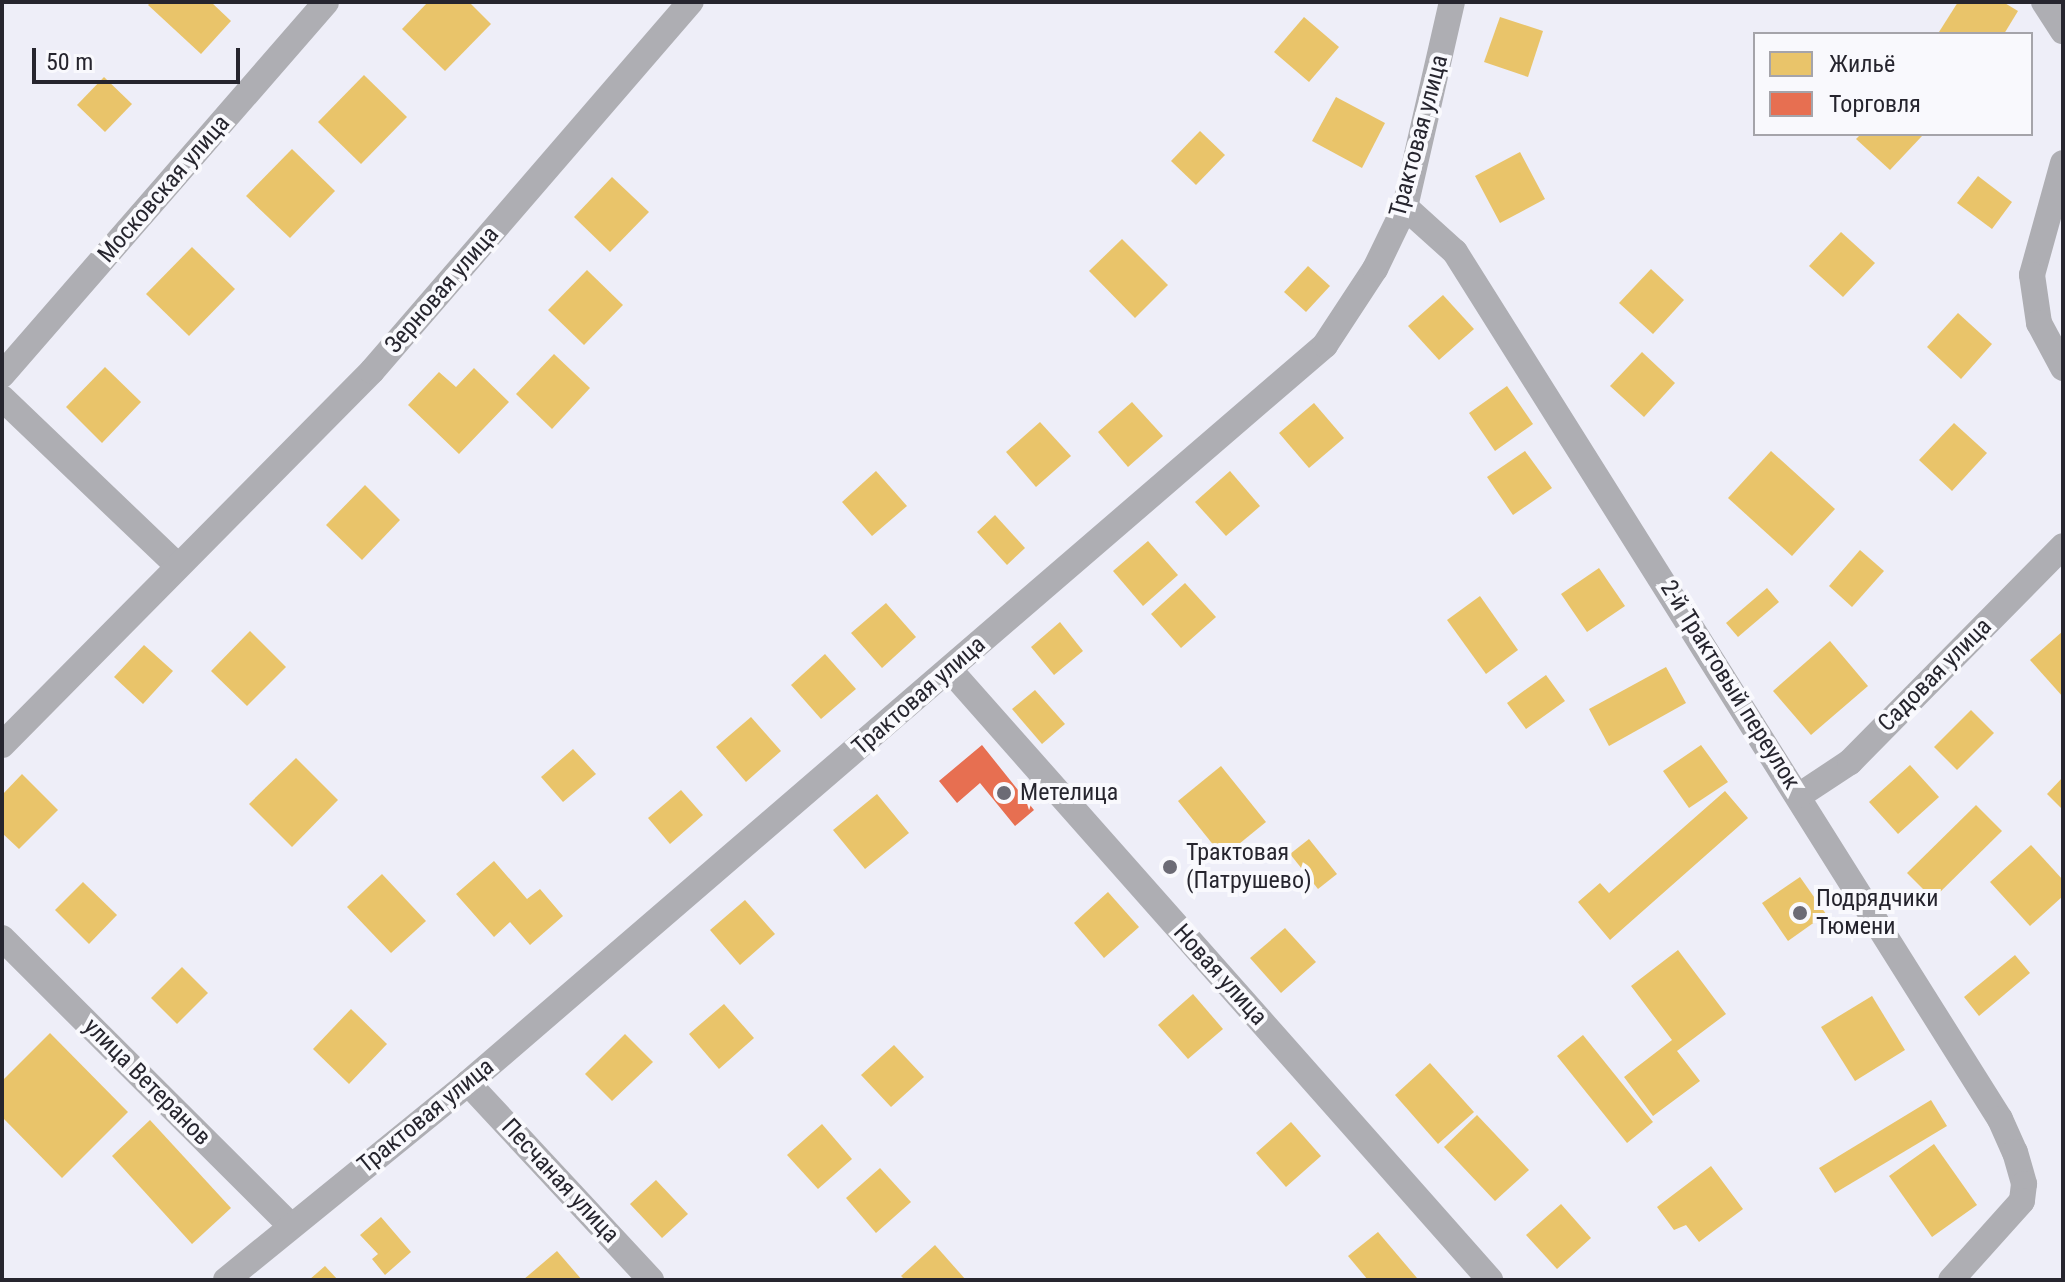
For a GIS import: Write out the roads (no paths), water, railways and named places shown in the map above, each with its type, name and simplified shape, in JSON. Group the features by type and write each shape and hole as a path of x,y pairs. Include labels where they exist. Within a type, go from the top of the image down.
{"street":[{"name":"Московская улица","path":"2,375 326,2"},
{"name":"Зерновая улица","path":"2,745 372,371 691,2"},
{"name":"Трактовая улица","path":"226,1280 468,1083 1325,345 1375,269 1405,207 1452,2"},
{"path":"2044,2 2063,31"},
{"path":"2063,163 2032,275 2039,323 2063,368"},
{"name":"2-й Трактовый переулок","path":"1405,207 1455,252 1800,795 2000,1119 2024,1184 2022,1201 2010,1219 1951,1280"},
{"path":"2,398 177,565"},
{"name":"Садовая улица","path":"1800,795 1850,762 2063,546"},
{"name":"Новая улица","path":"950,670 1490,1280"},
{"name":"улица Ветеранов","path":"2,938 291,1226"},
{"name":"Песчаная улица","path":"468,1083 651,1280"}],"place":[{"name":"Метелица","path":"1004,793"},
{"name":"Трактовая (Патрушево)","path":"1170,867"},
{"name":"Подрядчики Тюмени","path":"1800,913"}]}
